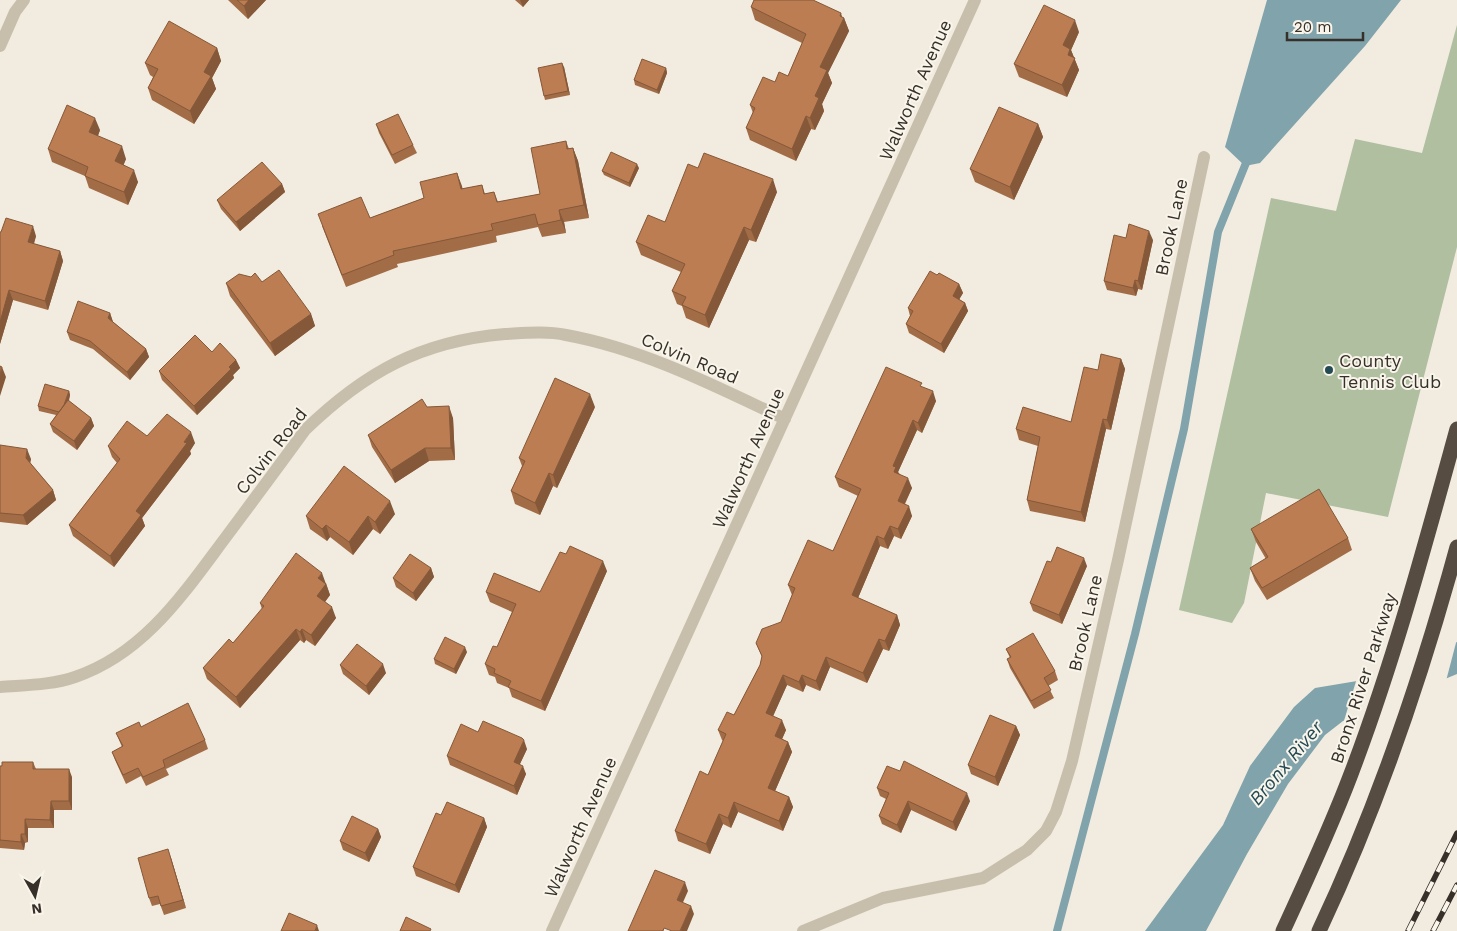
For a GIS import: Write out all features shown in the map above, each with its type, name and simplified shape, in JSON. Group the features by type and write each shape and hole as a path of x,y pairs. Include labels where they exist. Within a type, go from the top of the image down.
{"highway":[{"name":"Bronx River Parkway","path":"1283,931 1332,820 1373,712 1392,657 1457,429"},
{"path":"1319,931 1365,826 1412,696 1430,643 1457,547"}],"street":[{"path":"0,46 15,12 24,0"},
{"name":"Walworth Avenue","path":"552,931 975,0"},
{"name":"Brook Lane","path":"803,931 883,898 983,878 1026,850 1046,831 1056,812 1072,761 1118,560 1204,157"},
{"name":"Colvin Road","path":"0,687 55,682 76,677 119,657 149,632 177,603 305,430 328,408 361,382 422,350 458,340 489,336 527,333 564,334 633,352 785,419"}],"green space":[{"name":"County Tennis Club","path":"1457,25 1457,247 1388,517 1266,493 1244,603 1232,623 1179,610 1271,198 1336,211 1355,139 1422,153"}],"water":[{"path":"1267,0 1401,0 1365,46 1260,163 1245,166 1225,147"},
{"name":"Bronx River","path":"1457,642 1457,674 1343,721 1325,735 1288,784 1247,854 1206,931 1145,931 1223,825 1250,766 1294,707 1315,688 1363,680"}],"pier":[{"path":"1457,639 1446,681 1343,724 1357,678"}],"building":[{"path":"237,0 249,0 244,6"},
{"path":"754,0 813,0 841,13 840,16 844,18 820,67 827,70 815,96 819,98 810,118 806,116 792,149 746,128 755,108 750,105 763,77 775,82 779,72 788,76 806,34 751,7"},
{"path":"1044,5 1075,20 1063,45 1070,49 1068,55 1075,58 1062,85 1014,64"},
{"path":"169,21 217,48 204,72 211,76 190,111 148,88 158,69 145,63"},
{"path":"642,59 666,68 657,90 634,80"},
{"path":"562,63 568,91 544,96 538,68"},
{"path":"67,105 95,118 89,132 122,146 115,161 134,170 124,192 85,176 88,167 48,149"},
{"path":"999,107 1038,124 1010,187 970,169"},
{"path":"398,114 413,145 392,155 376,124"},
{"path":"566,141 567,149 573,148 584,205 559,210 561,220 538,225 535,214 491,224 493,230 393,251 394,255 342,275 318,214 361,197 370,218 424,198 420,182 457,173 461,189 482,185 484,194 494,192 497,202 540,194 531,148"},
{"path":"611,152 637,164 629,183 602,171"},
{"path":"704,153 773,179 751,230 744,227 705,315 682,305 686,297 672,291 685,264 636,242 648,215 665,222 688,164 698,168"},
{"path":"262,162 282,184 236,222 217,200"},
{"path":"6,218 33,226 28,242 60,251 45,301 9,290 0,322 0,232"},
{"path":"1129,224 1149,231 1138,281 1135,280 1133,288 1104,281 1114,235 1126,238"},
{"path":"279,270 311,314 270,343 226,283 239,274 251,277 255,273 262,282"},
{"path":"930,271 937,275 939,273 959,284 953,296 965,303 941,344 906,324 913,311 908,308"},
{"path":"78,301 110,313 108,318 146,349 127,372 90,341 67,332"},
{"path":"195,335 212,352 220,343 236,360 229,367 231,369 194,406 159,371"},
{"path":"1101,354 1121,359 1107,420 1103,419 1081,512 1027,500 1040,437 1016,429 1023,407 1071,422 1084,367 1098,370"},
{"path":"886,367 922,383 920,386 933,391 918,423 913,420 893,466 896,467 894,472 908,478 898,501 909,506 898,529 890,526 884,539 877,536 852,595 897,615 885,641 879,639 863,673 826,657 816,681 802,675 799,682 783,675 766,713 782,720 775,736 788,742 768,788 789,797 779,821 734,802 728,818 719,814 706,844 675,831 700,771 708,775 726,734 718,730 727,712 734,715 760,665 762,656 756,643 762,629 781,622 795,588 788,585 808,540 833,551 861,489 835,477"},
{"path":"555,378 590,394 553,475 549,473 535,503 511,491 525,461 519,458"},
{"path":"45,384 69,391 64,405 59,412 38,406"},
{"path":"422,399 427,407 449,406 451,448 425,448 391,470 368,435"},
{"path":"68,400 91,418 74,441 50,424"},
{"path":"167,414 191,432 184,442 187,443 136,511 141,515 110,556 69,525 120,459 108,446 127,421 147,436"},
{"path":"0,445 27,449 26,458 53,490 23,515 0,513"},
{"path":"344,466 390,501 375,522 368,516 349,542 326,525 322,529 306,516"},
{"path":"1319,489 1348,538 1262,588 1250,568 1268,557 1251,529"},
{"path":"570,546 603,561 541,701 508,687 511,681 494,673 495,669 485,664 493,646 497,647 516,604 486,592 494,573 540,592 560,552 566,554"},
{"path":"1057,547 1084,558 1059,615 1030,603 1047,561 1051,562"},
{"path":"296,553 322,573 318,578 326,584 317,596 332,607 311,635 302,629 300,632 296,629 236,697 203,668 229,639 233,643 264,606 260,603"},
{"path":"410,554 431,568 413,593 393,578"},
{"path":"1033,633 1055,671 1044,678 1051,690 1031,701 1007,659 1011,657 1006,649"},
{"path":"445,637 465,647 454,669 434,659"},
{"path":"357,644 383,664 366,686 340,665"},
{"path":"188,703 205,740 163,760 165,767 143,777 138,768 123,775 112,752 123,746 116,733 139,722 141,727"},
{"path":"990,715 1016,726 995,777 968,765"},
{"path":"483,721 524,740 514,762 523,766 514,786 447,756 461,724 478,732"},
{"path":"904,761 967,793 953,822 908,801 897,825 879,816 889,793 877,788 887,766 900,771"},
{"path":"2,762 33,762 33,769 69,769 69,801 51,801 50,820 25,819 25,834 21,834 21,842 0,840 0,766 2,766"},
{"path":"447,802 484,818 455,885 413,867 436,813 441,815"},
{"path":"352,816 378,829 365,853 340,841"},
{"path":"168,849 183,900 161,906 158,896 149,898 138,858"},
{"path":"655,870 685,882 677,900 691,906 680,931 664,928 663,931 628,931"},
{"path":"289,913 317,925 315,931 281,931"},
{"path":"406,917 431,929 430,931 400,931"}],"waterway":[{"path":"1057,931 1135,634 1184,429 1218,232 1248,158"}],"railway":[{"path":"1408,931 1457,833"},
{"path":"1433,931 1457,885"}],"place":[{"name":"County Tennis Club","path":"1329,370"}]}
